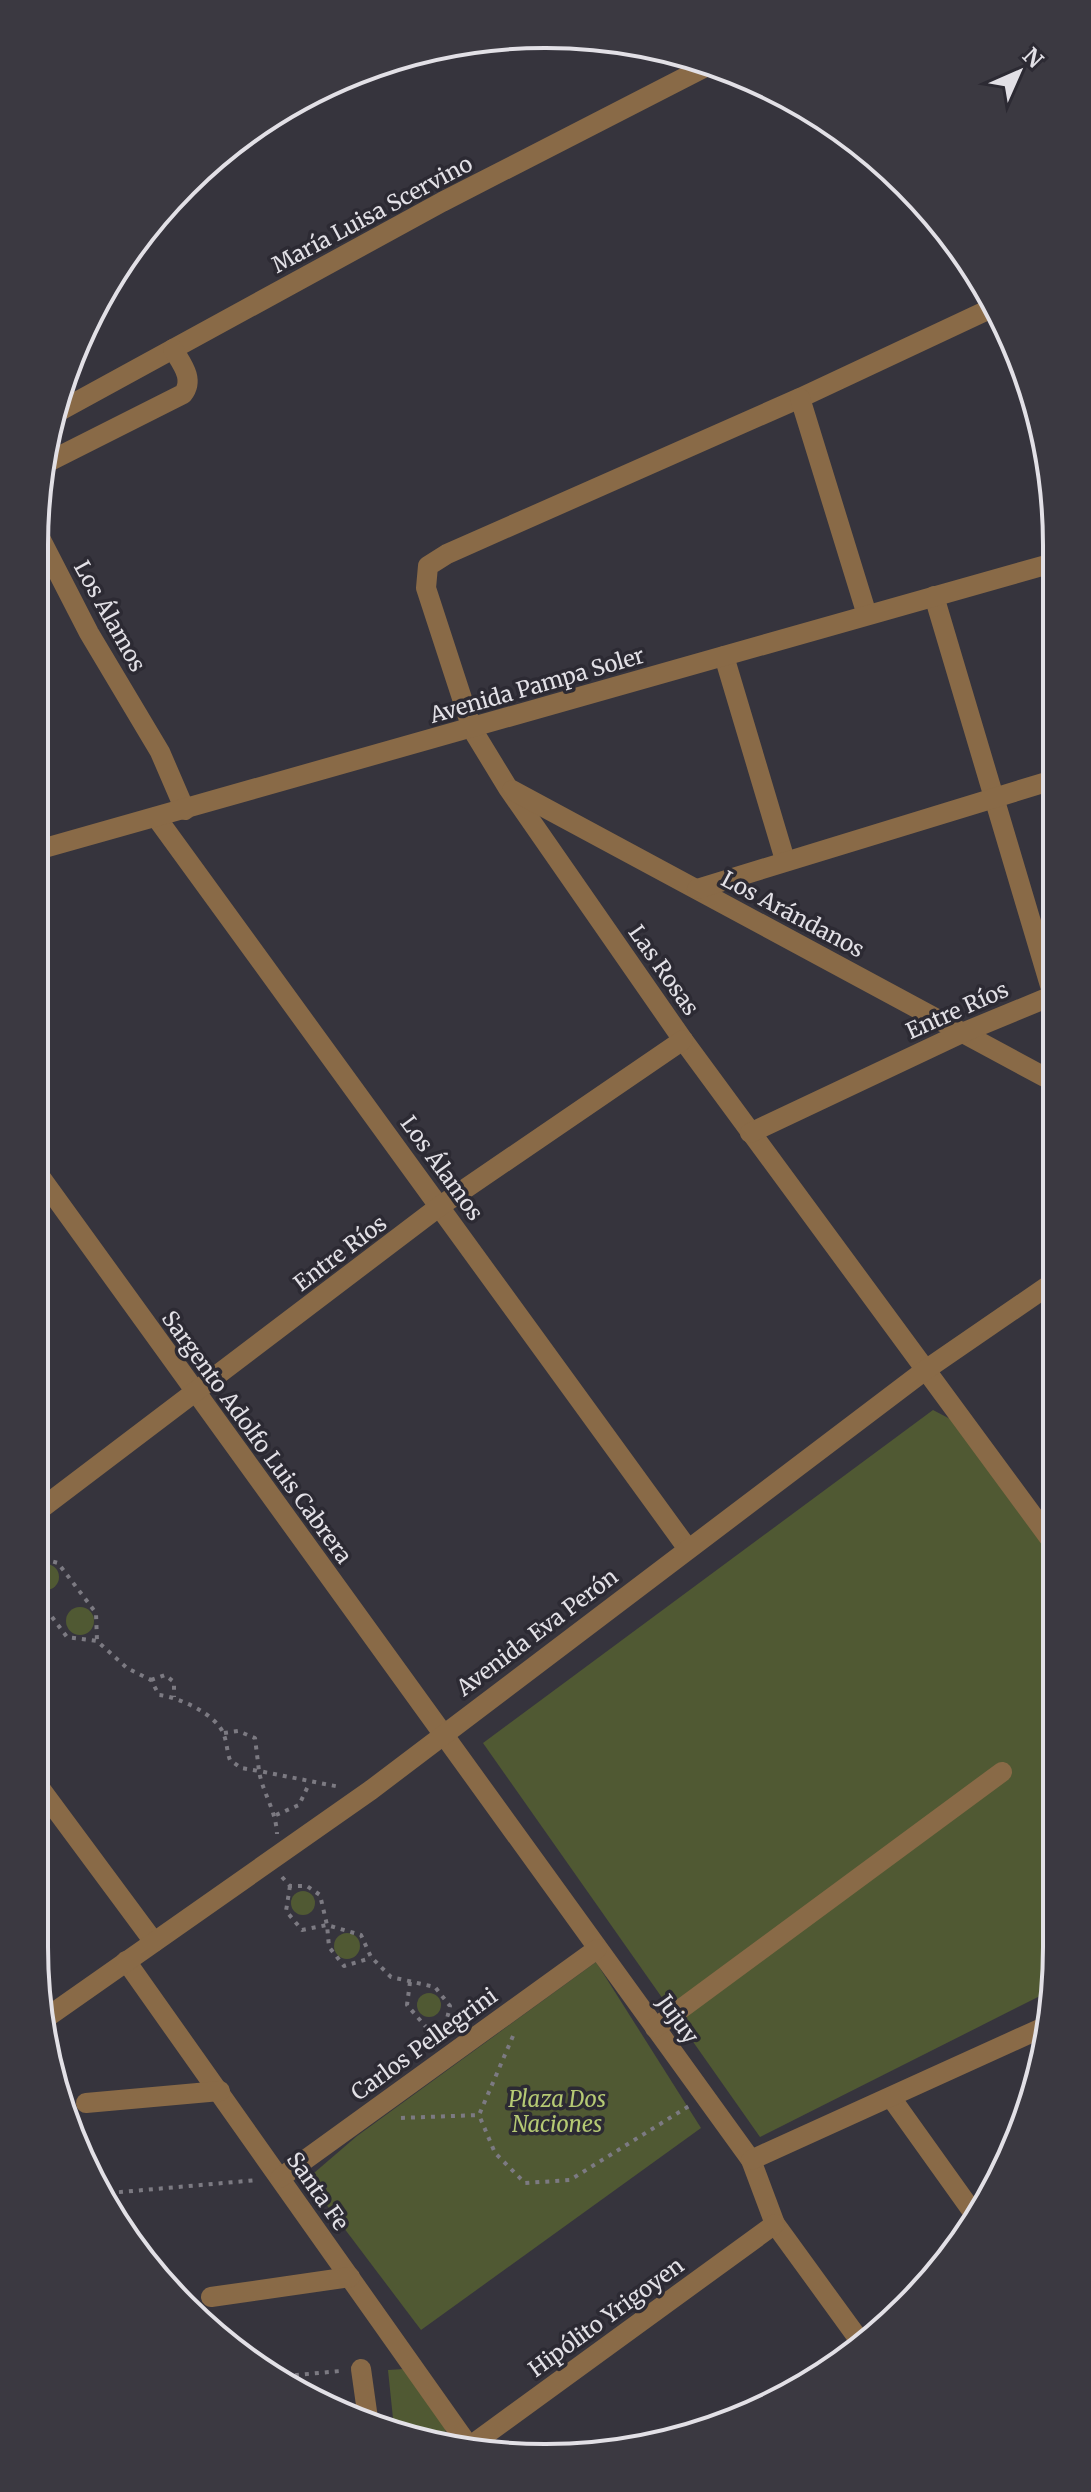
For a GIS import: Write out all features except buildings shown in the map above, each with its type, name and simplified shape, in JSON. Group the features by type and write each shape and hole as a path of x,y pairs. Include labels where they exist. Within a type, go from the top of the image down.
{"street":[{"name":"María Luisa Scervino","path":"68,406 442,202 696,72"},
{"path":"867,615 800,398 984,312"},
{"path":"56,458 183,394 188,387 188,377 173,349"},
{"name":"Las Rosas","path":"800,398 447,554 428,566 426,588 472,729 508,788 750,1133 1043,1530"},
{"name":"Los Álamos","path":"48,553 89,633 160,752 185,810"},
{"name":"Avenida Pampa Soler","path":"48,847 1043,566"},
{"path":"934,596 1043,959"},
{"path":"724,656 785,860"},
{"path":"697,889 1043,783"},
{"name":"Los Arándanos","path":"508,788 1043,1076"},
{"name":"Los Álamos","path":"156,817 688,1549"},
{"name":"Entre Ríos","path":"750,1133 962,1033 1043,1000"},
{"name":"Entre Ríos","path":"48,1504 440,1206 683,1040"},
{"name":"Sargento Adolfo Luis Cabrera","path":"48,1188 442,1733"},
{"name":"Avenida Eva Perón","path":"52,2013 371,1790 442,1733 924,1371 1043,1289"},
{"name":"Jujuy","path":"442,1733 751,2160 775,2224 856,2335"},
{"path":"655,2028 1002,1772"},
{"path":"48,1799 154,1942"},
{"name":"Carlos Pellegrini","path":"280,2178 597,1949"},
{"name":"Santa Fe","path":"126,1961 461,2436"},
{"path":"751,2160 892,2099 1035,2031"},
{"path":"86,2103 220,2091"},
{"path":"892,2099 969,2207"},
{"name":"Hipólito Yrigoyen","path":"480,2440 775,2224"},
{"path":"211,2297 350,2277"},
{"path":"361,2369 367,2411"}],"path":[{"path":"48,1560 58,1563 96,1613 97,1641"},
{"path":"48,1612 67,1637 97,1641 127,1668 151,1680 159,1695 174,1697 209,1717 224,1733 230,1760 241,1768 281,1773 309,1784 371,1790"},
{"path":"151,1680 165,1675 174,1682 174,1697"},
{"path":"224,1733 238,1731 255,1738 262,1790 276,1815 278,1873 290,1886 307,1886 320,1895 329,1947 344,1966 371,1957"},
{"path":"276,1815 299,1805 309,1784"},
{"path":"290,1886 286,1911 302,1930 327,1925 361,1935 371,1957 391,1977 435,1987 450,2006 446,2023 459,2049"},
{"path":"410,1982 407,2005 426,2027 446,2023"},
{"path":"530,1997 479,2115 495,2153 525,2183 570,2180 705,2097"},
{"path":"362,2119 479,2115"},
{"path":"114,2193 280,2178"}],"green space":[{"path":"933,1410 954,1421 1043,1544 1040,1996 760,2137 483,1743"},
{"path":"48,1564 58,1572 58,1582 48,1590"},
{"path":"80,1607 90,1611 94,1621 90,1631 80,1635 70,1631 66,1621 70,1611"},
{"path":"303,1891 312,1894 315,1903 312,1912 303,1915 294,1912 291,1903 294,1894"},
{"path":"347,1933 356,1937 360,1946 356,1955 347,1959 338,1955 334,1946 338,1937"},
{"name":"Plaza Dos Naciones","path":"596,1962 701,2128 421,2330 307,2179 357,2136"},
{"path":"429,1993 437,1997 441,2005 437,2013 429,2017 421,2013 417,2005 421,1997"},
{"path":"404,2369 445,2423 446,2434 393,2420 388,2370"}]}
